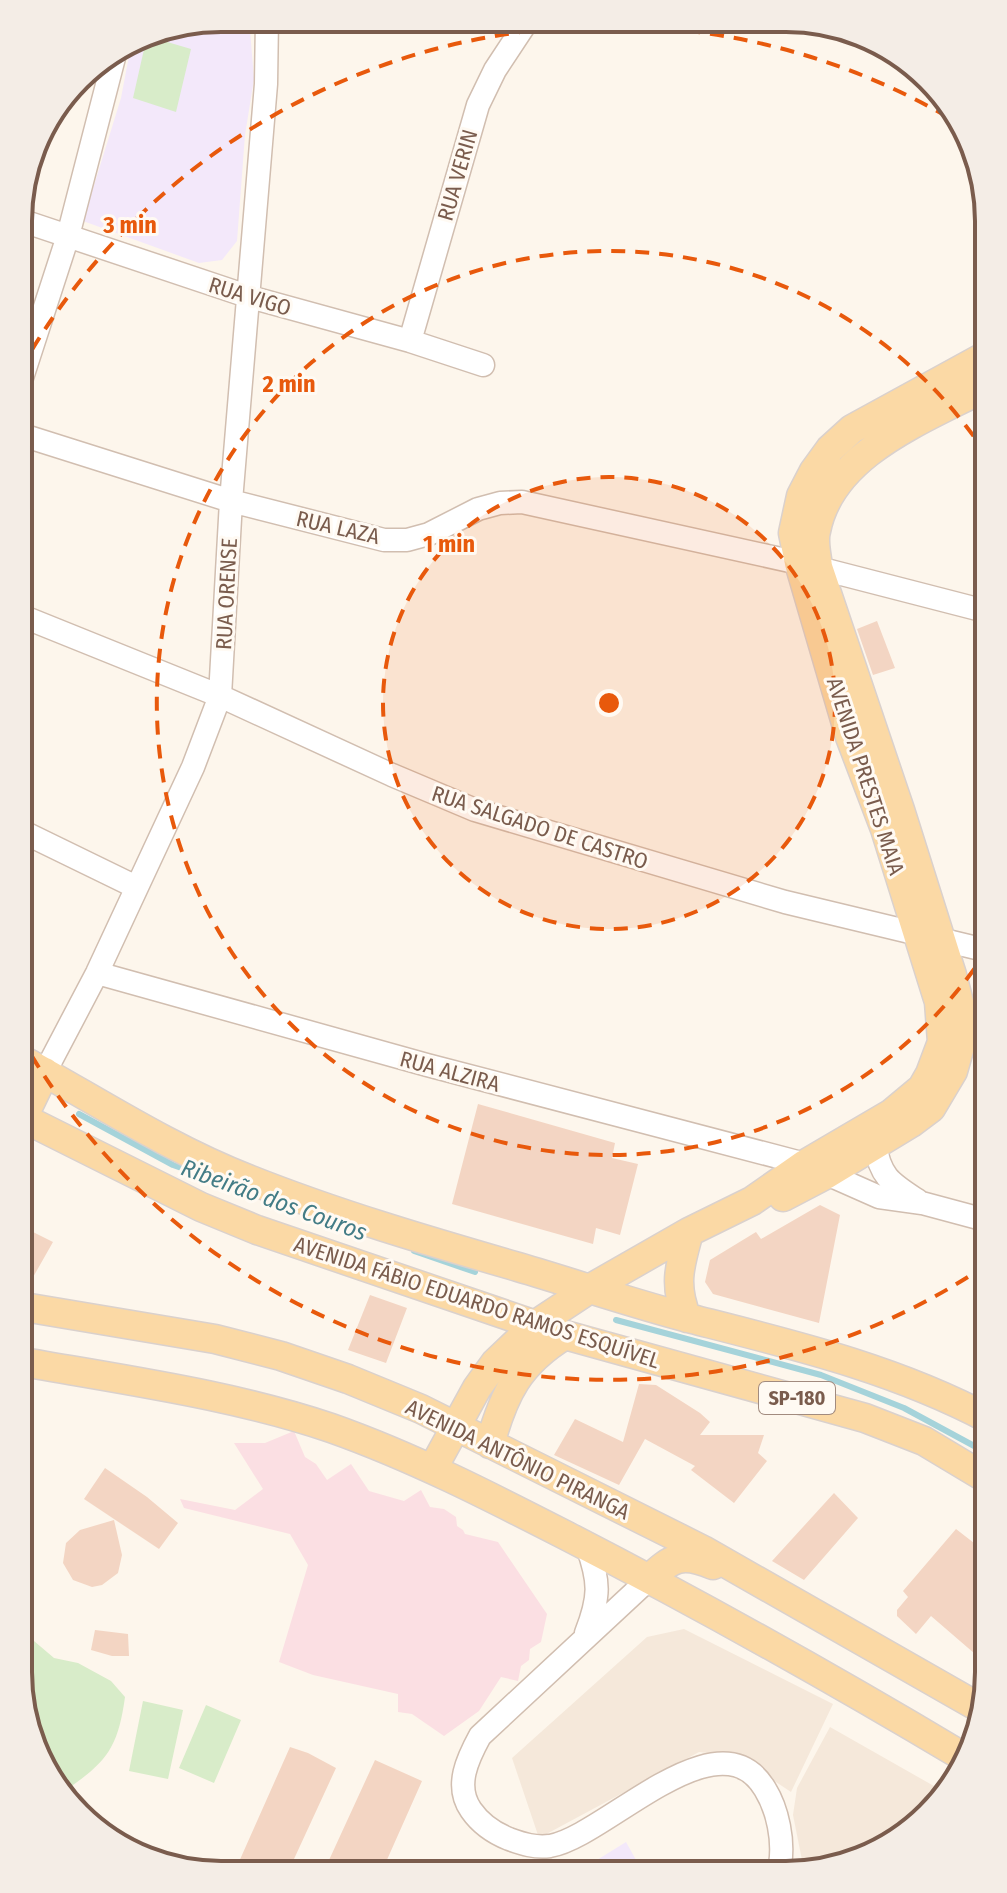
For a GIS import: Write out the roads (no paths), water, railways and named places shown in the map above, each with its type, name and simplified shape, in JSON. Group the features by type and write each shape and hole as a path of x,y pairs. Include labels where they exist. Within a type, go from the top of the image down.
{"main road":[{"name":"AVENIDA PRESTES MAIA","path":"433,1468 455,1426 495,1363 535,1325 591,1288 689,1232 752,1201 780,1198 821,1162 910,1100 922,1088 934,1066 942,1042 942,1022 928,936 900,810 808,565 793,533 801,496 830,449 852,429 975,362"},
{"name":"AVENIDA PRESTES MAIA","path":"808,565 824,505 837,483 893,437 975,393"},
{"name":"AVENIDA PRESTES MAIA","path":"821,1162 875,1144 911,1123 931,1108 948,1082 963,1036 962,1014 952,975 928,936"},
{"name":"AVENIDA FÁBIO EDUARDO RAMOS ESQUÍVEL","path":"32,1065 186,1151 247,1179 344,1213 687,1318 817,1350 895,1376 975,1412"},
{"name":"RUA ORENSE","path":"32,1097 45,1072"},
{"name":"AVENIDA FÁBIO EDUARDO RAMOS ESQUÍVEL","path":"32,1126 257,1230 594,1344 865,1418 924,1441 975,1472"},
{"path":"687,1318 678,1291 678,1270 689,1232"},
{"path":"591,1288 587,1297 586,1317 594,1344"},
{"name":"AVENIDA ANTÔNIO PIRANGA","path":"32,1308 215,1339 281,1356 348,1379 455,1426 703,1550 972,1703"},
{"path":"490,1444 504,1400 515,1379 545,1347 565,1335"},
{"name":"AVENIDA ANTÔNIO PIRANGA","path":"32,1364 266,1409 330,1428 433,1468 649,1579 861,1696 957,1753"},
{"path":"649,1579 666,1563 688,1557 769,1588"}],"street":[{"name":"RUA ORENSE","path":"45,1072 97,973 198,755 220,696 231,501 266,84 267,32"},
{"name":"RUA VERIN","path":"410,341 478,105 495,70 520,32"},
{"path":"32,347 68,236 112,67"},
{"name":"RUA VIGO","path":"32,224 250,297 410,341 483,365"},
{"name":"RUA LAZA","path":"32,438 231,501 384,540 407,540 429,534 478,509 500,503 522,502 808,565 975,608"},
{"name":"RUA SALGADO DE CASTRO","path":"32,620 220,696 475,810 755,893 975,948"},
{"path":"32,836 136,887"},
{"name":"RUA ALZIRA","path":"97,973 427,1065 821,1162 879,1197 922,1203 975,1217"},
{"name":"RUA ALZIRA","path":"875,1144 878,1164 885,1176 922,1203"},
{"path":"584,1637 598,1590 597,1576 587,1546"},
{"path":"649,1579 480,1736 462,1780 469,1808 494,1833 522,1845 553,1845 579,1834 685,1772 713,1763 729,1764 747,1771 762,1783 772,1800 779,1827 782,1861"}],"waterway":[{"name":"Ribeirão dos Couros","path":"79,1114 173,1165 215,1180"},
{"name":"Ribeirão dos Couros","path":"414,1251 475,1272"},
{"name":"Ribeirão dos Couros","path":"616,1320 821,1375 904,1408 975,1446"}]}
